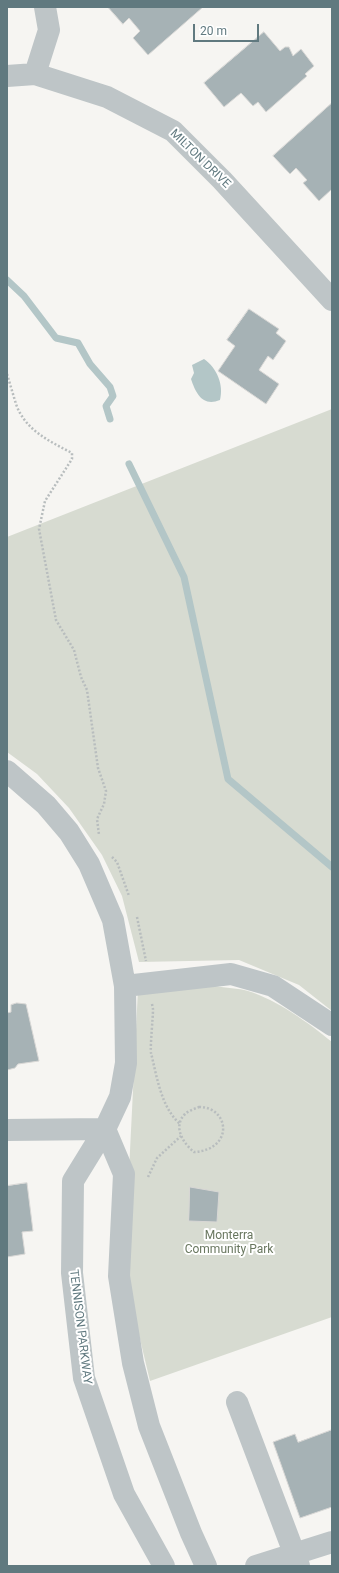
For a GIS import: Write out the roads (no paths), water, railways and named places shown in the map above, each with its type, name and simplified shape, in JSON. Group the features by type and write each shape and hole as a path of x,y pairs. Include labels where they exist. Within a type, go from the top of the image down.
{"street":[{"path":"35,74 49,30 45,7"},
{"name":"MILTON DRIVE","path":"7,76 35,74 107,97 173,131 222,180 332,300"},
{"name":"TENNISON PARKWAY","path":"7,771 46,805 69,832 89,864 113,920 125,986 126,1063 120,1097 105,1129 73,1181 72,1273 84,1378 124,1494 157,1550 164,1566"},
{"path":"125,986 148,973 231,974 273,986 332,1025"},
{"path":"7,1130 105,1129 124,1174 119,1276 133,1364 149,1426 191,1533 206,1566"},
{"path":"237,1402 297,1560"},
{"path":"256,1566 297,1560 332,1542"}],"waterway":[{"path":"7,280 24,296 56,338 78,343 90,364 110,387 113,396 106,406 110,419"},
{"path":"129,464 184,577 228,779 332,867"}],"park label":[{"name":"Monterra Community Park","path":"229,1243"}]}
